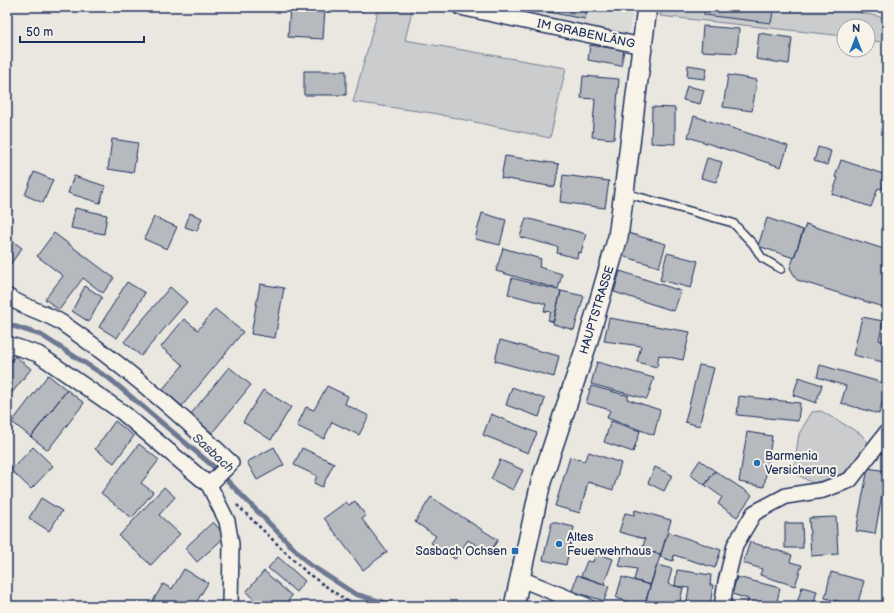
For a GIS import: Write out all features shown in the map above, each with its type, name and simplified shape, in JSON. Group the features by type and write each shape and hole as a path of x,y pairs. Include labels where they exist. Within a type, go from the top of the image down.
{"street":[{"name":"IM GRABENLÄNG","path":"460,7 642,46"},
{"name":"HAUPTSTRASSE","path":"517,593 541,482 587,344 618,237 647,7"},
{"path":"7,296 14,301 60,322 136,378 213,446 231,463 211,483"},
{"path":"7,344 38,354 122,412 211,483 227,521 231,544 230,606"},
{"path":"722,606 735,545 754,512 786,496 823,490 850,480 887,432"},
{"path":"517,593 587,606"}],"lane":[{"path":"624,192 733,223 753,244 762,258 781,269"}],"path":[{"path":"234,502 307,573 354,606"}],"shaded area":[{"path":"379,7 413,7 405,40 566,68 550,138 432,113 353,102"},
{"path":"480,7 633,7 628,39"},
{"path":"662,7 829,7 887,18 887,43 876,41 876,18 836,18 836,35 660,16"},
{"path":"821,411 861,434 870,445 850,468 835,478 812,483 793,472 799,434 812,412"}],"building":[{"path":"290,7 363,7 363,11 325,8 323,39 288,37"},
{"path":"549,7 588,7 585,19 548,12"},
{"path":"705,7 774,7 771,23 704,15"},
{"path":"703,26 739,29 737,53 701,51"},
{"path":"759,33 792,38 789,64 756,59"},
{"path":"590,45 624,50 621,66 588,60"},
{"path":"688,65 707,68 705,79 687,77"},
{"path":"304,71 346,71 346,95 304,95"},
{"path":"728,75 757,80 752,111 723,107"},
{"path":"583,76 619,79 614,139 592,137 595,99 581,98"},
{"path":"687,86 704,90 700,104 683,100"},
{"path":"652,107 675,108 675,144 651,143"},
{"path":"694,116 788,146 781,167 688,137"},
{"path":"112,139 138,143 133,173 108,169"},
{"path":"818,147 831,151 827,165 814,161"},
{"path":"505,156 559,164 555,187 501,178"},
{"path":"707,158 722,162 716,182 701,178"},
{"path":"841,160 886,175 882,189 878,188 871,207 832,194 838,178 835,177"},
{"path":"34,172 53,180 43,203 25,195"},
{"path":"563,175 609,181 605,208 560,202"},
{"path":"74,176 105,186 100,203 68,193"},
{"path":"7,206 12,210 7,217"},
{"path":"75,208 107,215 104,234 71,228"},
{"path":"190,213 202,218 197,231 185,227"},
{"path":"482,213 506,220 500,245 475,239"},
{"path":"154,217 177,227 167,249 144,239"},
{"path":"526,218 586,234 581,253 578,252 577,258 557,253 558,247 520,237"},
{"path":"767,218 803,230 794,258 758,246"},
{"path":"806,224 887,250 887,295 883,307 797,280 790,268"},
{"path":"54,233 114,278 103,293 83,278 59,310 45,299 63,276 37,256"},
{"path":"628,233 666,244 659,267 622,256"},
{"path":"7,237 22,248 7,269"},
{"path":"503,248 541,259 539,267 562,274 558,289 496,271"},
{"path":"667,253 698,261 691,288 660,280"},
{"path":"620,271 681,291 674,311 614,292"},
{"path":"512,278 561,291 553,322 548,320 551,312 544,311 546,304 508,294"},
{"path":"127,282 145,293 117,338 99,327"},
{"path":"260,284 284,288 275,338 251,334"},
{"path":"85,286 102,297 89,322 72,311"},
{"path":"170,287 187,302 141,356 124,342"},
{"path":"561,291 584,296 574,330 553,324"},
{"path":"215,309 243,332 182,406 162,390 183,365 161,347 184,319 198,330"},
{"path":"862,317 883,321 879,340 887,342 887,363 853,355"},
{"path":"609,318 690,332 683,360 659,355 657,367 637,362 641,346 604,341"},
{"path":"500,340 559,356 554,377 495,361"},
{"path":"15,356 31,369 7,399 7,366"},
{"path":"597,362 654,378 647,399 591,384"},
{"path":"699,365 714,368 699,426 685,422"},
{"path":"820,365 887,384 879,414 841,403 846,386 817,377"},
{"path":"229,367 251,385 212,433 190,415"},
{"path":"48,375 67,390 31,437 12,422"},
{"path":"799,377 822,385 816,403 793,395"},
{"path":"327,386 348,396 345,404 369,416 359,435 332,422 324,439 297,426 306,407 314,410"},
{"path":"591,386 629,396 627,399 660,410 654,435 607,418 610,410 586,403"},
{"path":"512,387 545,399 539,417 506,405"},
{"path":"67,390 84,403 48,450 31,437"},
{"path":"263,390 291,407 271,440 243,422"},
{"path":"739,396 800,403 798,421 737,415"},
{"path":"491,414 537,433 528,453 483,435"},
{"path":"115,421 134,436 114,463 95,449"},
{"path":"611,421 640,431 633,452 604,442"},
{"path":"747,432 772,436 764,487 739,482"},
{"path":"139,444 159,460 141,483 153,492 132,518 101,493"},
{"path":"33,447 53,466 31,489 11,470"},
{"path":"274,447 284,465 257,480 247,462"},
{"path":"302,448 334,463 322,487 314,483 317,476 294,465"},
{"path":"589,452 621,463 613,490 588,482 580,513 555,506 570,457 584,461"},
{"path":"500,460 523,470 513,490 491,479"},
{"path":"700,460 715,471 705,485 690,475"},
{"path":"655,467 672,475 664,491 648,483"},
{"path":"868,468 886,471 875,534 856,531"},
{"path":"715,471 752,495 737,517 718,504 722,497 705,485"},
{"path":"164,487 175,497 159,515 180,534 151,565 119,536"},
{"path":"431,497 498,540 489,553 468,540 455,559 431,543 436,536 415,522"},
{"path":"41,498 62,511 49,531 29,518"},
{"path":"355,501 366,516 362,519 387,552 363,570 324,518 346,502 349,505"},
{"path":"635,510 671,520 661,554 642,551 645,539 619,532 625,513 634,515"},
{"path":"836,517 838,554 811,556 809,518"},
{"path":"213,522 226,536 197,562 185,548"},
{"name":"Altes Feuerwehrhaus","path":"552,522 574,527 566,565 543,560"},
{"path":"785,523 802,523 803,548 785,548"},
{"path":"668,532 721,550 715,568 674,555 673,561 660,557"},
{"path":"750,542 792,555 790,562 802,565 795,586 760,575 762,569 743,563"},
{"path":"624,547 661,554 650,585 634,580 637,569 619,566"},
{"path":"596,553 613,559 604,584 581,576 587,561 593,562"},
{"path":"278,557 305,581 296,592 268,568"},
{"path":"657,565 672,569 668,584 683,588 679,606 661,606 662,604 646,600"},
{"path":"184,569 208,583 194,606 150,606 163,584 172,589"},
{"path":"677,570 711,575 710,585 713,585 710,606 686,606 689,588 675,586"},
{"path":"264,571 292,596 283,606 261,606 246,592"},
{"path":"831,572 864,581 857,606 825,598"},
{"path":"577,575 609,586 604,601 572,591"},
{"path":"622,577 650,585 645,606 616,598"},
{"path":"737,577 780,588 776,606 746,606 748,599 732,594"},
{"path":"802,587 817,591 813,606 796,606"}],"waterway":[{"name":"Sasbach","path":"7,324 41,335 110,379 214,467 309,564 355,594 396,606"}],"place":[{"name":"Barmenia Versicherung","path":"757,463"},
{"name":"Altes Feuerwehrhaus","path":"559,544"},
{"name":"Sasbach Ochsen","path":"515,551"}]}
